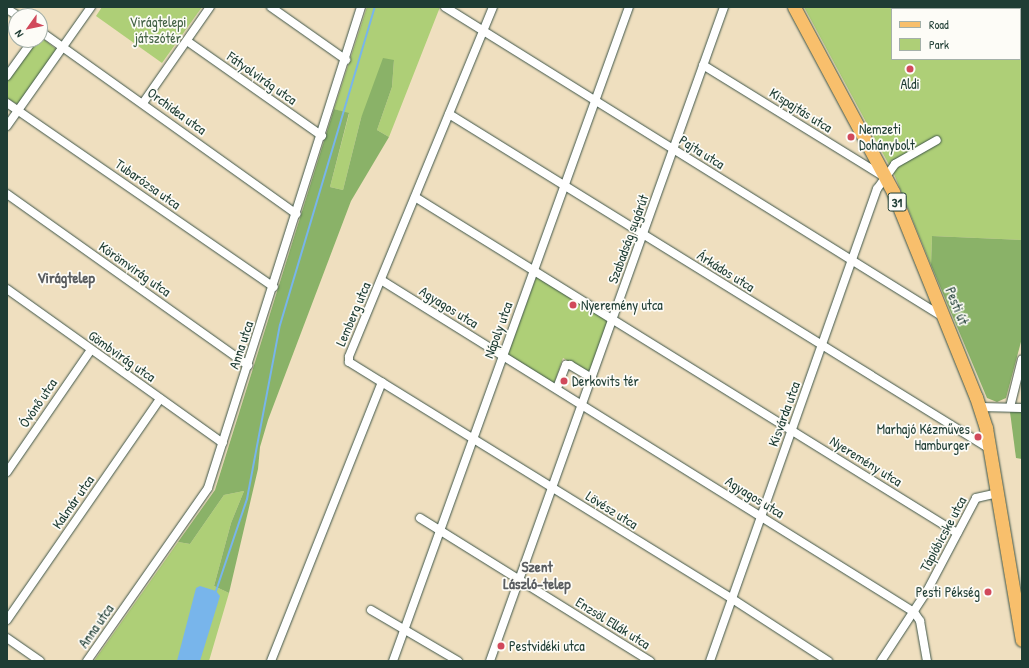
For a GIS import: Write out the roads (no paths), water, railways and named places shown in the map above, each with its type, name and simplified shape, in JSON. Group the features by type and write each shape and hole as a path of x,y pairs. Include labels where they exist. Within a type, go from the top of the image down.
{"main road":[{"name":"Pesti út","path":"794,7 885,177 945,318 980,407 990,449 1022,640"}],"street":[{"path":"7,126 91,7"},
{"path":"143,103 210,7"},
{"path":"271,7 346,60"},
{"name":"Anna utca","path":"87,661 208,488 274,287 362,7"},
{"name":"Pajta utca","path":"445,7 945,318"},
{"name":"Lemberg utca","path":"382,382 354,368 349,362 349,357 493,7"},
{"name":"Nápoly utca","path":"392,661 565,186 628,7"},
{"name":"Szabadság sugárút","path":"490,661 724,7"},
{"name":"Orchidea utca","path":"48,37 297,214"},
{"name":"Fátyolvirág utca","path":"187,41 322,136"},
{"path":"7,76 26,48"},
{"name":"Kispajtás utca","path":"703,65 885,177"},
{"name":"Tubarózsa utca","path":"7,103 274,287"},
{"name":"Árkádos utca","path":"449,114 822,347 990,449"},
{"name":"Kisvárda utca","path":"710,661 760,515 792,431 876,193 885,177 895,164 937,140"},
{"name":"Körömvirág utca","path":"7,194 248,365"},
{"name":"Nyeremény utca","path":"415,197 534,269 957,533"},
{"name":"Agyagos utca","path":"381,280 560,390"},
{"path":"7,300 10,291"},
{"name":"Gömbvirág utca","path":"10,291 223,443"},
{"name":"Óvónő utca","path":"7,472 91,350"},
{"path":"1010,407 1022,359"},
{"path":"582,404 560,390 566,365 570,364 592,378"},
{"path":"271,661 382,382"},
{"name":"Lövész utca","path":"382,382 731,598 828,661"},
{"name":"Kalmár utca","path":"7,620 160,399"},
{"name":"Agyagos utca","path":"582,404 914,612"},
{"path":"980,407 1022,408"},
{"name":"Tápióbicske utca","path":"881,661 914,612 976,498 997,493"},
{"name":"Enzsöl Ellák utca","path":"420,518 650,661"},
{"path":"371,610 458,661"},
{"path":"914,612 920,622 927,661"},
{"path":"7,638 40,661"}],"water":[{"path":"200,586 216,591 220,596 200,661 177,661 196,588"}],"waterway":[{"path":"216,591 247,499 280,325 375,7"}],"place":[{"name":"Aldi","path":"910,69"},
{"name":"Nemzeti Dohánybolt","path":"851,137"},
{"name":"Nyeremény utca","path":"573,305"},
{"name":"Derkovits tér","path":"564,381"},
{"name":"Marhajó Kézműves Hamburger","path":"978,437"},
{"name":"Pesti Pékség","path":"988,592"},
{"name":"Pestvidéki utca","path":"501,646"}],"district":[{"name":"Virágtelep","path":"66,278"},
{"name":"Szent László-telep","path":"537,574"}],"park label":[{"name":"Virágtelepi játszótér","path":"158,30"}]}
